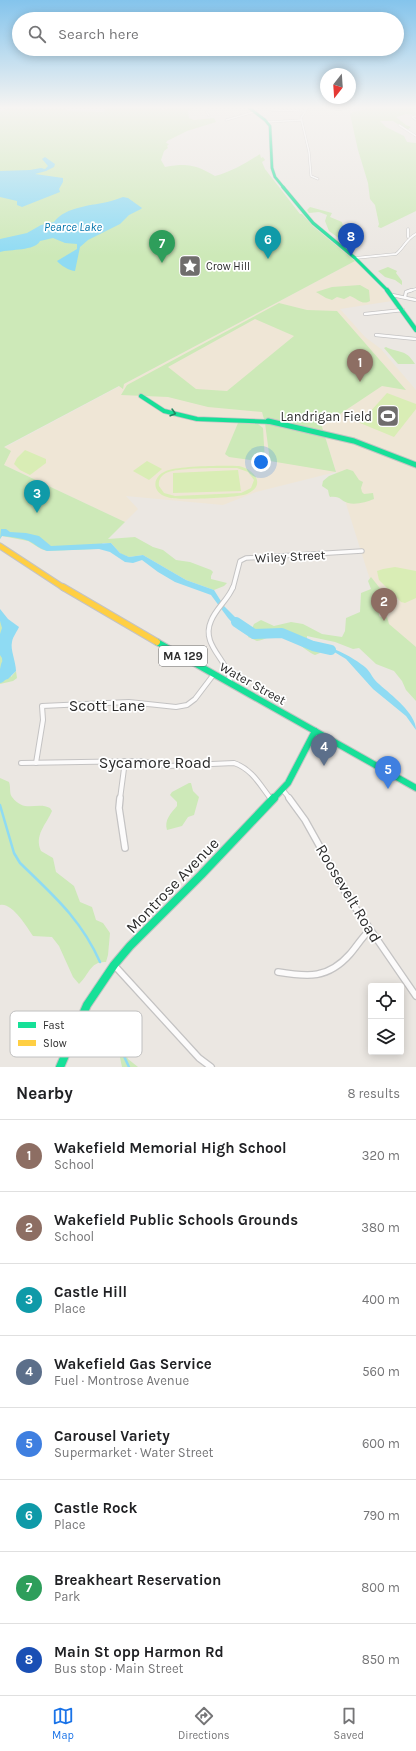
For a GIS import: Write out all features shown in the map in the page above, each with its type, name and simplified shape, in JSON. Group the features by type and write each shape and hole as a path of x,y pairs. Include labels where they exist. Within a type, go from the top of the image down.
{"main road":[{"path":"271,157 272,168 275,177 313,223 355,258 393,297 416,330"},
{"path":"141,396 164,410 190,418 208,420 268,421 354,441 416,465"},
{"name":"Water Street","path":"0,546 76,596 416,788"},
{"name":"Montrose Avenue","path":"84,1011 114,966 130,946 282,789 295,772 315,731"},
{"name":"Montrose Avenue","path":"60,1067 64,1057"}],"street":[{"path":"309,157 311,176 318,179"},
{"path":"408,229 408,237"},
{"path":"355,258 396,254 408,237 416,234"},
{"path":"405,297 406,292 416,289"},
{"path":"393,297 405,297 416,300"},
{"path":"365,314 403,310"},
{"path":"376,335 416,339"},
{"name":"Wiley Street","path":"230,683 230,676 210,643 208,635 210,623 224,605 236,581 239,563 244,559 362,551"},
{"path":"216,675 224,666"},
{"name":"Scott Lane","path":"36,763 43,720 42,706 129,702 176,707 191,702 216,675"},
{"path":"124,848 119,808 125,761"},
{"name":"Sycamore Road","path":"21,763 141,761 168,766 227,762 237,764 249,771 272,800"},
{"name":"Roosevelt Road","path":"282,789 310,828 344,890 416,996"},
{"path":"278,972 309,976 324,974 334,970 343,963 370,930"},
{"path":"114,966 199,1058 211,1067"}],"shaded area":[{"path":"355,261 392,301 340,309 365,337 381,349 416,390 416,462 355,438 323,431 316,406 257,368 265,423 336,472 256,492 223,505 126,496 138,509 125,522 0,463 0,450"},
{"path":"325,437 355,444 416,468 416,669 382,645 378,605"}],"green space":[{"path":"0,157 162,157 161,160 165,167 180,165 192,166 202,169 215,176 233,170 256,157 263,157 265,160 262,162 265,169 300,214 302,214 314,227 355,261 124,384 123,389 119,386 4,447 11,451 4,465 125,522 108,539 135,537 153,547 163,550 176,560 190,562 211,570 213,572 211,579 227,583 224,586 214,590 186,580 143,555 129,557 121,554 111,543 103,543 96,549 47,551 28,541 2,536 0,539"},
{"path":"360,157 416,157 416,211 381,228 378,227 379,224 375,205 370,199 368,183"},
{"path":"310,207 332,213 330,217 342,222 344,232 351,242 340,239 329,231 325,221 327,215 319,212 309,213 307,210"},
{"path":"388,267 397,271 396,273 402,281 402,285 395,280 385,277 378,271"},
{"path":"360,285 369,290 370,301 364,303 350,296 344,299 337,297 332,300 316,292 332,287"},
{"path":"279,303 307,310 337,311 406,390 382,386 334,418 319,417 336,472 270,461 262,412 208,407 168,397 121,395 127,385","holes":["255,319 294,336 227,391 196,389 168,367"]},
{"path":"386,347 405,353 415,364 398,364 384,348"},
{"name":"Landrigan Field","path":"387,393 416,404 416,409 394,437 360,423"},
{"path":"238,423 258,424 263,428 265,462 229,457 225,454"},
{"path":"25,450 46,459 46,463 30,475 20,470 14,464 17,458"},
{"path":"147,461 162,469 149,480 133,471"},
{"path":"239,466 249,470 256,478 256,486 247,494 232,497 177,499 160,494 155,485 158,476 169,470 192,467","holes":["200,468 237,468 248,472 254,480 251,488 241,493 175,496 164,493 159,486 159,480 161,477 172,471"]},
{"path":"347,469 353,471 359,480 363,482 361,488 362,492 364,494 373,493 374,499 351,504 337,497 330,497 328,490 322,486 323,481 329,476"},
{"path":"238,470 241,491 173,493 173,473"},
{"path":"395,567 416,571 416,598 405,603 401,602 379,580 377,571"},
{"path":"371,577 387,597 379,609 379,616 387,617 389,624 416,647 416,701 406,690 402,681 394,671 376,664 359,648 353,649 335,642 307,636 307,639 318,646 325,647 320,649 320,653 315,655 288,637 275,635 257,641 248,637 254,624 261,620 274,626 291,622 303,624 322,634 342,637 345,631 346,618 360,612 361,593 371,589 368,581"},
{"path":"0,621 2,624 11,677 16,671 17,678 13,681 0,684"},
{"path":"0,778 9,782 12,797 22,805 45,806 50,808 52,811 40,835 39,845 41,851 53,858 56,872 74,886 80,902 92,907 96,920 103,923 110,933 106,962 101,962 93,966 79,984 73,977 59,946 52,937 33,936 14,911 5,905 0,905"},
{"path":"191,783 193,791 199,797 194,815 188,817 182,826 167,830 167,820 177,806 177,802 170,795 172,792"},
{"path":"120,1057 127,1057 138,1067 122,1067"}],"water":[{"path":"45,157 55,164 54,167 35,174 63,178 63,182 59,189 60,192 22,207 17,205 17,201 0,197 0,171 45,169 48,166 42,159"},
{"name":"Pearce Lake","path":"123,197 128,198 142,208 129,215 120,224 88,240 80,247 75,271 65,268 57,261 77,249 77,244 65,243 53,238 40,241 33,247 0,252 0,239 27,233 41,225 54,222 65,213 80,207 113,201"},
{"path":"1,529 6,529 10,532 39,536 51,546 111,543 120,553 129,557 143,555 186,580 214,590 224,606 250,632 249,636 238,629 211,595 175,582 142,560 133,563 125,562 110,552 99,549 47,551 23,539 2,536 0,539"},
{"path":"0,609 8,619 19,627 13,638 12,645 16,671 8,679 4,680 2,658 0,655 0,634 2,628 0,621"},
{"path":"325,647 352,658 365,667 377,682 402,705 412,717 416,730 406,716 373,689 346,659 331,650 321,652 320,649"}],"waterway":[{"path":"236,622 254,634 282,633 313,646 331,650"},
{"path":"0,678 4,674 6,665"},
{"path":"0,680 5,676"},
{"path":"0,805 14,853 20,863 55,897 75,920 100,962"},
{"path":"124,1057 129,1067"}],"traffic: fast":[{"path":"271,157 272,168 275,177 313,223 355,258 392,295 416,330"},
{"path":"141,396 164,411 174,414 197,419 268,421 354,441 416,465"},
{"path":"157,642 416,788"},
{"path":"84,1011 114,965 130,946 201,875 288,783 315,731"},
{"path":"60,1067 64,1057"}],"traffic: slow":[{"path":"0,546 76,596 157,642"}],"place":[{"name":"Main St opp Harmon Rd","path":"351,256"},
{"name":"Castle Rock","path":"268,259"},
{"name":"Breakheart Reservation","path":"162,263"},
{"name":"Crow Hill","path":"190,266"},
{"name":"Wakefield Memorial High School","path":"360,382"},
{"name":"Landrigan Field","path":"388,416"},
{"name":"Castle Hill","path":"37,513"},
{"name":"Wakefield Public Schools Grounds","path":"384,621"},
{"name":"Wakefield Gas Service","path":"324,766"},
{"name":"Carousel Variety","path":"388,789"}]}
